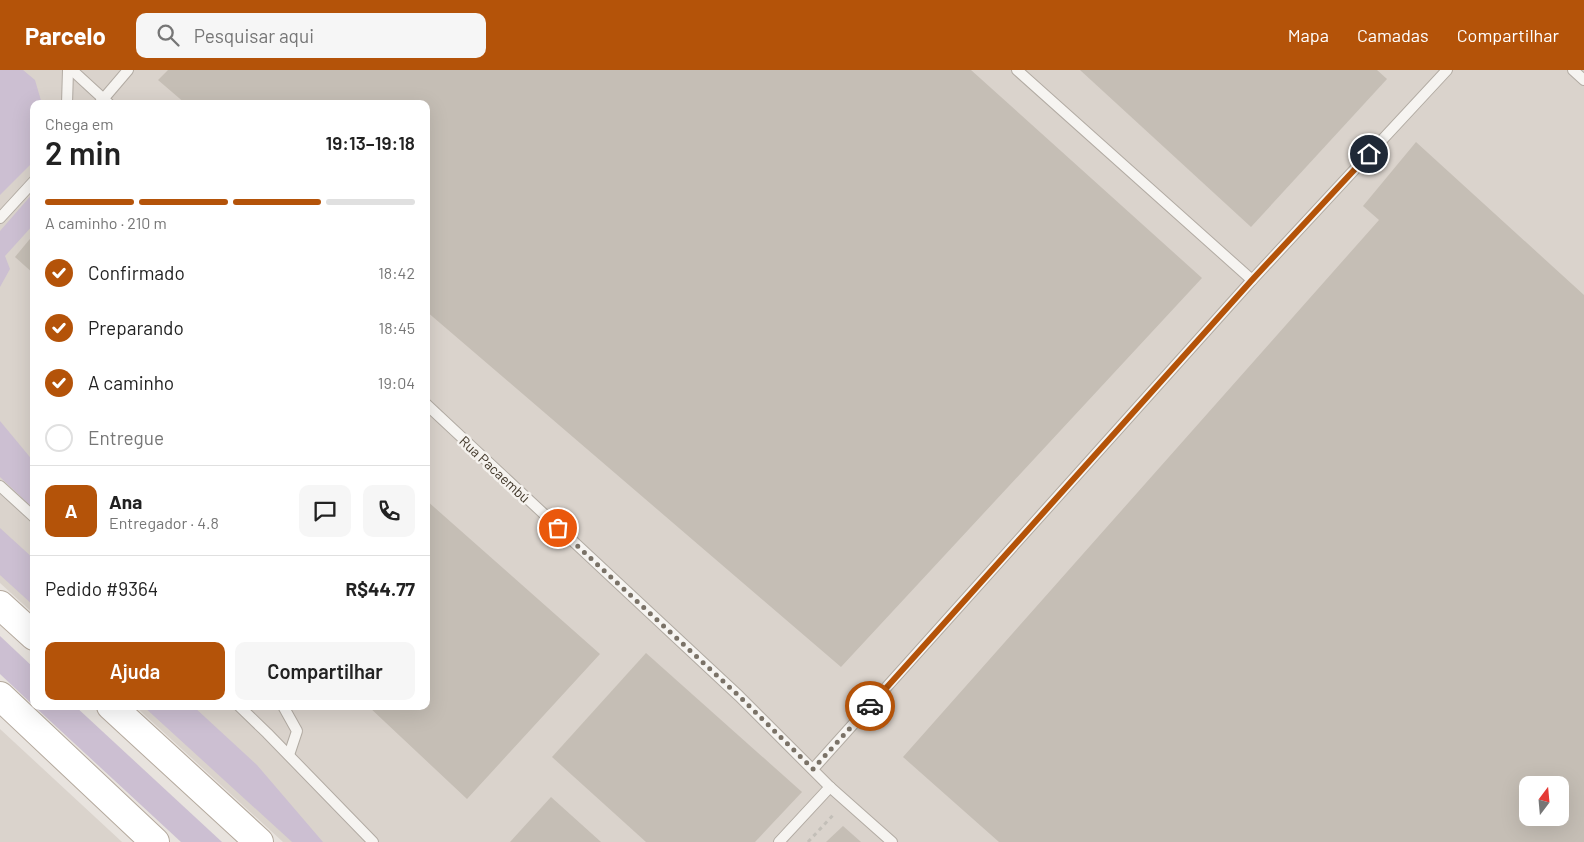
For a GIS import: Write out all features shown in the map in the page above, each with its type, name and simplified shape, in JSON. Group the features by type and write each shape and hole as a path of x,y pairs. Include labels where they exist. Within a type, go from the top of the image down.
{"main road":[{"path":"0,605 30,632"},
{"path":"0,696 155,842"},
{"path":"115,710 259,842"}],"lane":[{"path":"67,100 68,70"},
{"path":"72,70 102,100"},
{"path":"106,100 128,70"},
{"path":"1017,70 1252,280"},
{"path":"813,769 1252,280 1447,70"},
{"path":"1573,70 1584,80"},
{"path":"0,218 30,185"},
{"name":"Rua Pacaembú","path":"430,408 732,689 830,787 892,842"},
{"path":"0,486 30,513"},
{"path":"243,710 289,754 373,842"},
{"path":"285,710 297,731 289,754"},
{"path":"780,842 830,787"}],"path":[{"path":"808,842 847,802"}],"shaded area":[{"path":"0,70 1584,70 1584,842 283,842 139,710 430,710 430,100 30,100 30,610 0,583"},
{"path":"0,70 23,70 35,80 41,100 30,100 30,165 0,195"},
{"path":"30,197 30,228 5,256 10,269 0,287 0,231"},
{"path":"0,421 30,457 30,505 0,477"},
{"path":"0,528 30,555 30,602 0,575"},
{"path":"0,636 30,664 30,702 0,674"},
{"path":"38,710 79,710 222,842 181,842"},
{"path":"147,710 197,710 257,765 323,842 292,842"},
{"path":"0,729 122,842 0,842"}],"building":[{"path":"168,70 971,70 1202,278 841,667 430,314 430,100 181,100 158,80"},
{"path":"1080,70 1377,70 1387,79 1251,227"},
{"path":"1416,142 1584,295 1584,842 999,842 903,757 1379,220 1363,206"},
{"path":"30,239 30,270 15,257"},
{"path":"430,504 600,654 467,799 372,710 430,710"},
{"path":"646,653 802,792 755,842 646,842 552,757"},
{"path":"551,797 601,842 510,842"},
{"path":"843,826 861,842 826,842"}],"way so far":[{"path":"558,528 739,696 813,769 870,706"}],"route":[{"path":"870,706 1252,280 1369,154"}]}
